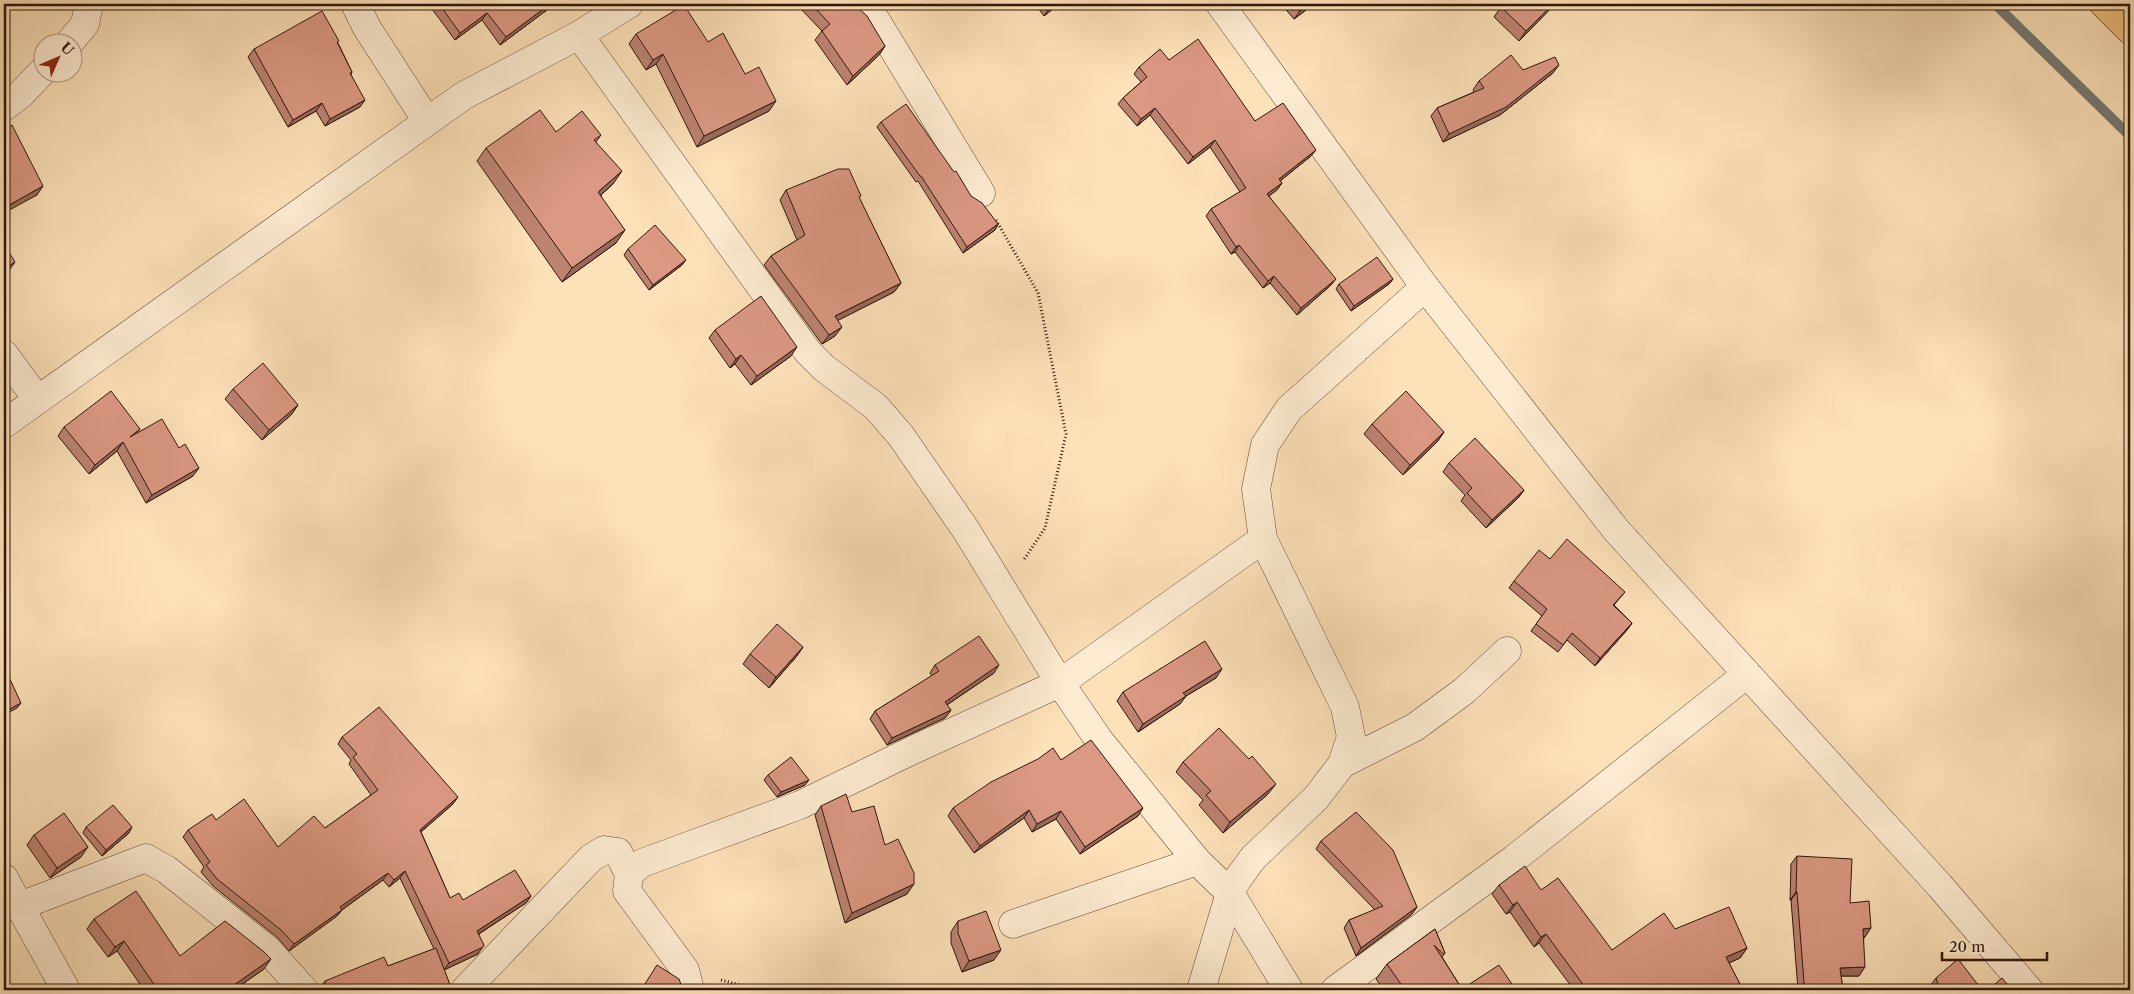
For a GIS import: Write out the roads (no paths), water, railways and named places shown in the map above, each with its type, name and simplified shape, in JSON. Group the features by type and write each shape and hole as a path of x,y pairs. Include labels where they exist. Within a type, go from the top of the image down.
{"highway":[{"path":"2104,4 2130,30"}],"street":[{"path":"78,32 85,24 89,4"},
{"path":"355,4 367,28 427,121"},
{"path":"4,424 463,96 579,35 629,4"},
{"path":"866,4 981,193"},
{"path":"1220,4 1425,287 1617,530 1940,886 2029,990"},
{"path":"579,35 808,352 824,368 876,407 901,436 966,530 1060,684 1098,740 1197,861 1230,893 1289,990"},
{"path":"4,107 20,95 32,82"},
{"path":"1201,990 1230,893 1237,880 1253,858 1316,798 1342,764 1351,737 1345,706 1263,539 1256,489 1265,446 1289,409 1425,287"},
{"path":"4,354 38,399"},
{"path":"690,990 685,970 627,892 630,874 642,863 800,805 913,750 1060,684 1263,539"},
{"path":"1342,764 1415,728 1464,691 1507,651"},
{"path":"1335,990 1514,859 1747,674"},
{"path":"465,990 591,858 604,850 618,852 630,874"},
{"path":"20,906 146,858 167,870 267,949 304,990"},
{"path":"1013,924 1197,861"},
{"path":"4,878 66,990"}],"waterway":[{"path":"1995,4 2130,136"}]}
